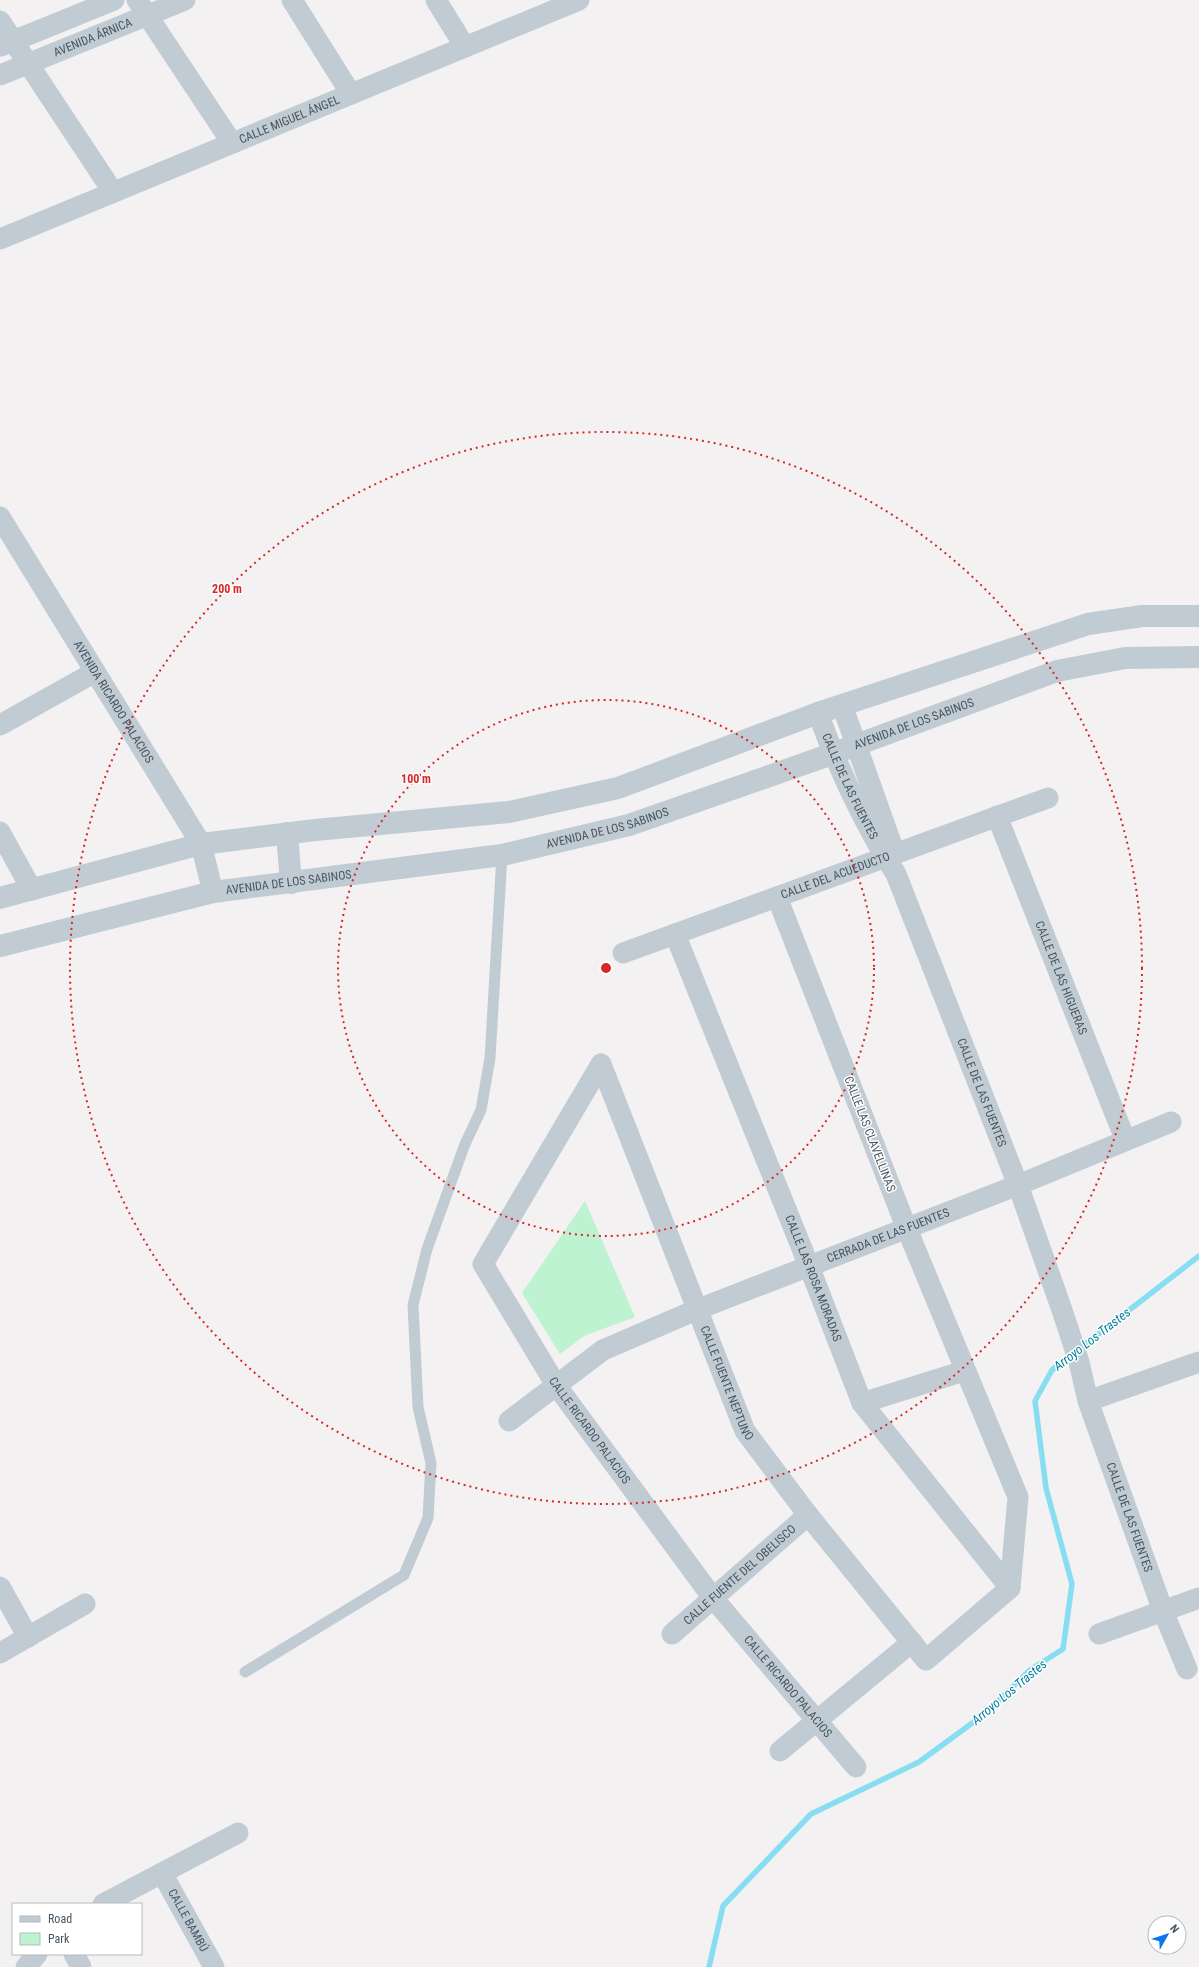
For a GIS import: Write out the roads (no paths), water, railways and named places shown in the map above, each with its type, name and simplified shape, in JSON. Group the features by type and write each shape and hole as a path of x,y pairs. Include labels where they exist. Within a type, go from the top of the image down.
{"street":[{"path":"7,44 114,0"},
{"name":"AVENIDA ÁRNICA","path":"0,75 28,64 142,8 185,0"},
{"path":"292,0 351,94"},
{"path":"436,0 466,47"},
{"name":"CALLE MIGUEL ÁNGEL","path":"0,239 579,0"},
{"path":"142,8 232,143"},
{"path":"0,20 7,44 28,64 113,192"},
{"name":"AVENIDA RICARDO PALACIOS","path":"0,519 201,844 213,892"},
{"path":"0,898 201,844 287,833 509,812 618,788 842,704 1088,624 1142,616 1199,616"},
{"name":"AVENIDA DE LOS SABINOS","path":"0,946 213,892 502,855 629,825 832,754 1057,671 1125,658 1199,657"},
{"path":"0,725 95,672"},
{"name":"CALLE DE LAS FUENTES","path":"842,704 857,744 892,862 1018,1185 1079,1362 1088,1401 1163,1611 1187,1669"},
{"name":"CALLE DE LAS FUENTES","path":"818,713 832,754 892,862"},
{"name":"CALLE DEL ACUEDUCTO","path":"623,953 777,897 892,862 997,816 1048,798"},
{"name":"CALLE DE LAS HIGUERAS","path":"997,816 1125,1139"},
{"path":"0,832 32,890"},
{"path":"287,833 291,883"},
{"name":"CALLE LAS CLAVELLINAS","path":"777,897 907,1229 964,1371 1018,1498 1010,1588"},
{"name":"CALLE LAS ROSA MORADAS","path":"675,934 809,1266 862,1403 1010,1588"},
{"name":"CALLE FUENTE NEPTUNO","path":"601,1064 696,1310 745,1431 808,1515 926,1660 1010,1588"},
{"name":"CALLE RICARDO PALACIOS","path":"601,1064 483,1264 556,1386 713,1598 856,1767"},
{"name":"CERRADA DE LAS FUENTES","path":"509,1421 603,1350 696,1310 907,1229 1018,1185 1125,1139 1171,1122"},
{"path":"1088,1401 1199,1362"},
{"path":"862,1403 964,1371"},
{"name":"CALLE FUENTE DEL OBELISCO","path":"672,1634 808,1515"},
{"path":"0,1587 28,1637"},
{"path":"1099,1634 1199,1598"},
{"path":"0,1653 85,1604"},
{"path":"780,1751 815,1720 912,1642"},
{"path":"105,1903 238,1833"},
{"name":"CALLE BAMBÚ","path":"162,1873 214,1967"},
{"path":"26,1967 36,1955"},
{"path":"75,1955 81,1967"}],"lane":[{"path":"245,1672 404,1575 428,1518 431,1463 418,1406 412,1305 427,1248 465,1144 481,1110 490,1058 502,855"}],"waterway":[{"name":"Arroyo Los Trastes","path":"1079,1349 1199,1256"},
{"name":"Arroyo Los Trastes","path":"709,1967 723,1906 811,1814 919,1762 986,1713 1030,1670 1063,1649 1072,1584 1046,1488 1035,1401 1052,1370 1072,1354"}]}
